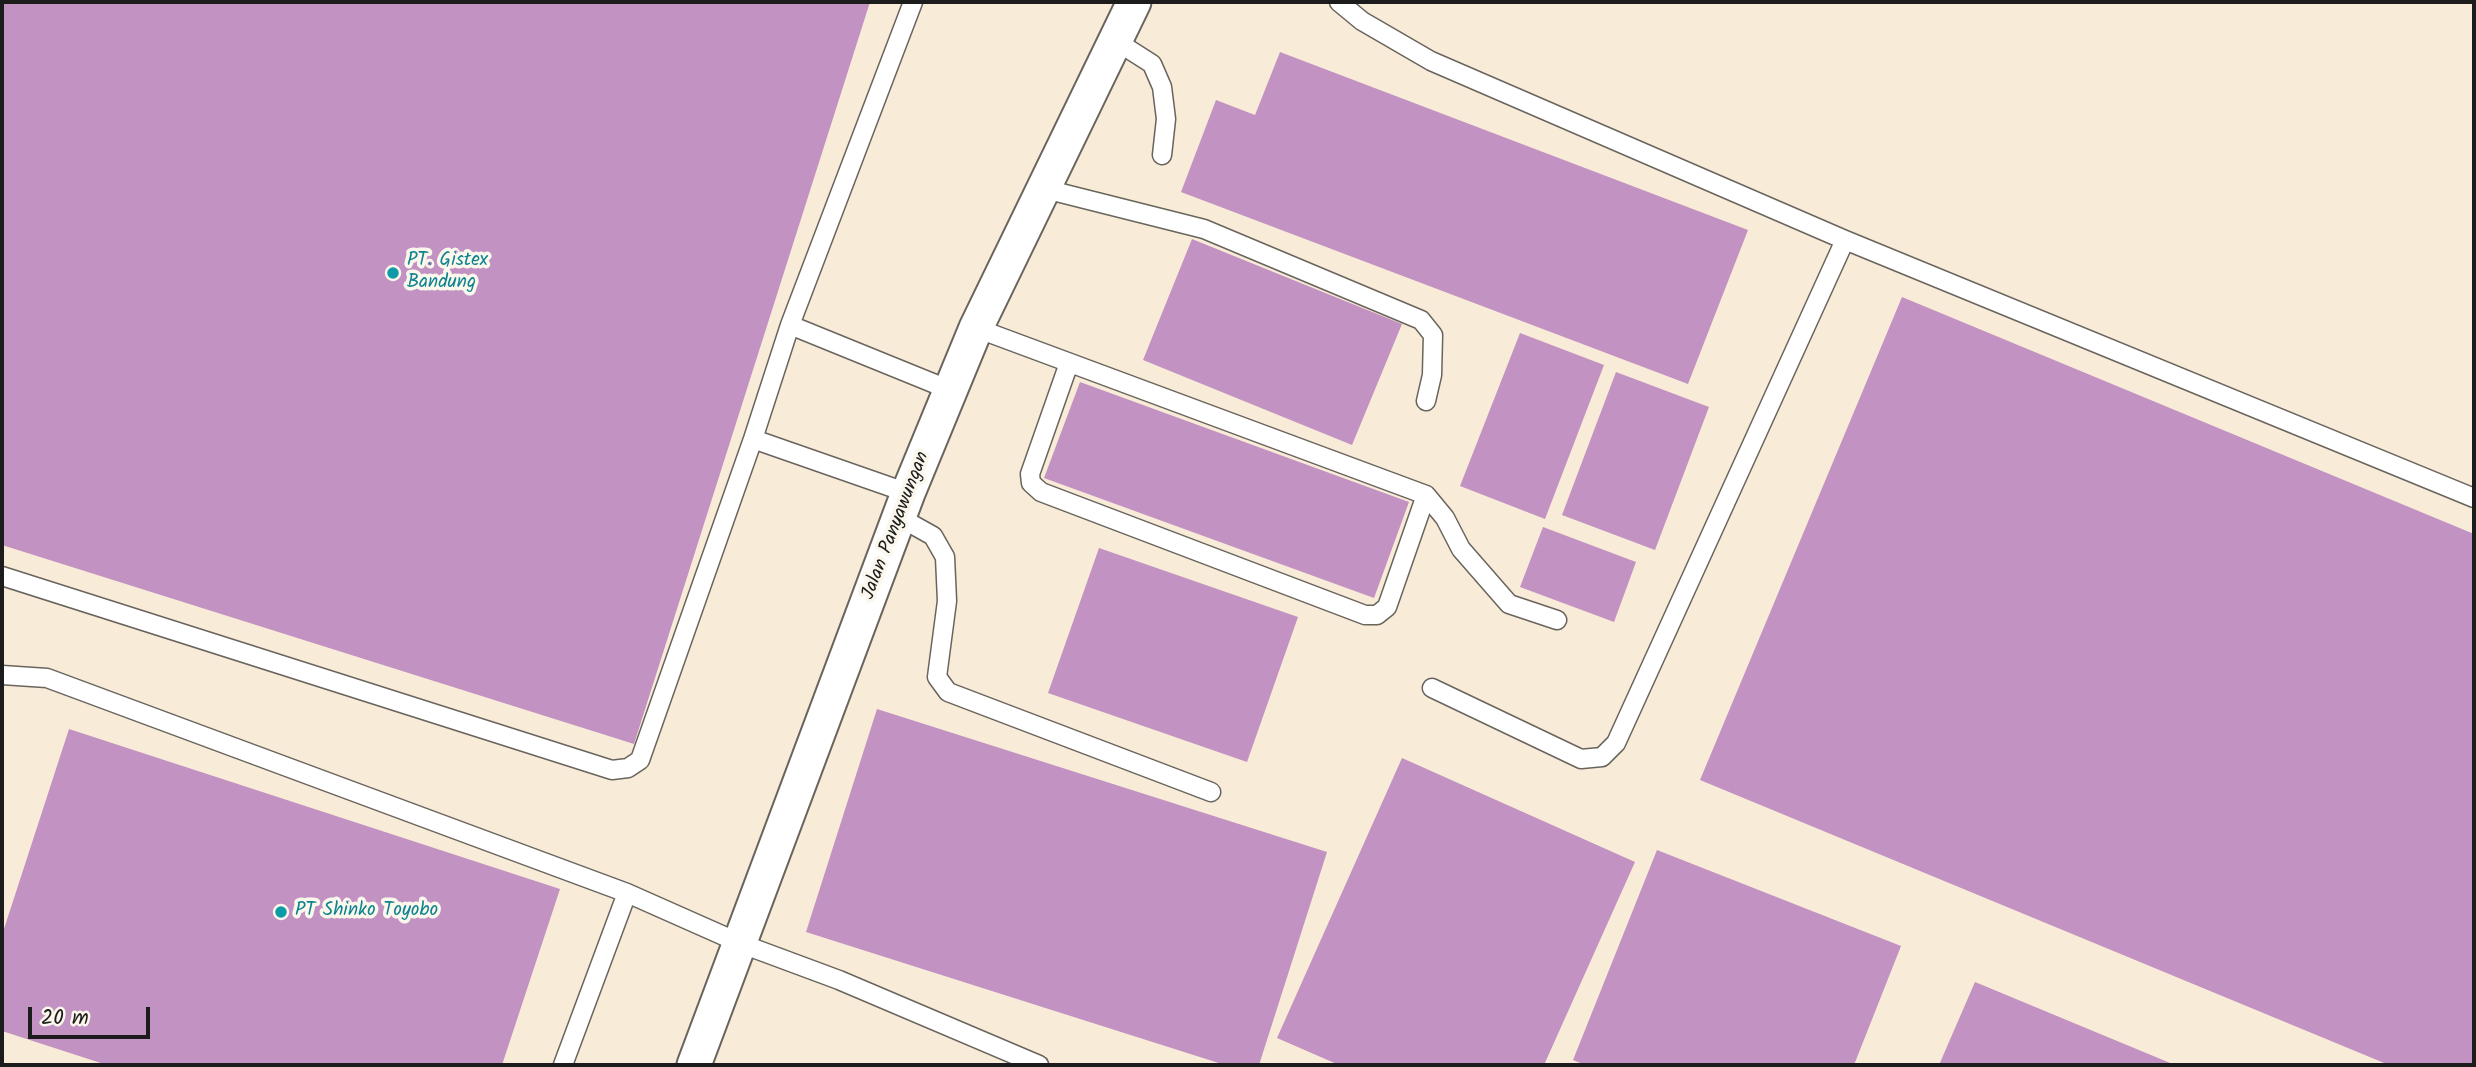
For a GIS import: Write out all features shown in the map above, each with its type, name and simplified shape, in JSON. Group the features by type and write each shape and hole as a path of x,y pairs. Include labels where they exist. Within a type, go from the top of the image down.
{"street":[{"name":"Jalan Panyawungan","path":"694,1065 742,944 903,505 950,390 976,328 1134,2"}],"lane":[{"path":"2,576 612,770 628,768 640,760 753,439 790,325 913,2"},
{"path":"1339,2 1362,21 1431,61 1845,240 2474,498"},
{"path":"1116,41 1152,64 1162,87 1166,119 1162,155"},
{"path":"1045,189 1203,229 1421,320 1433,335 1432,375 1426,401"},
{"path":"1432,688 1581,759 1602,757 1616,743 1845,240"},
{"path":"790,325 950,390"},
{"path":"976,328 1426,495 1444,518 1461,549 1509,604 1557,620"},
{"path":"1069,363 1030,474 1031,484 1041,492 1365,615 1377,615 1387,607 1426,495"},
{"path":"753,439 903,505 933,536 945,557 947,601 937,677 947,692 1211,792"},
{"path":"2,676 47,678 627,893 742,944 839,980 1038,1065"},
{"path":"563,1065 627,893"}],"building":[{"name":"PT. Gistex Bandung","path":"2,2 870,2 634,744 2,545"},
{"path":"1280,52 1748,230 1688,384 1181,192 1216,100 1255,115"},
{"path":"1192,239 1402,324 1352,445 1143,360"},
{"path":"1902,297 2474,534 2474,1065 2389,1065 1700,780"},
{"path":"1520,333 1604,365 1545,519 1460,486"},
{"path":"1616,372 1709,407 1655,550 1562,515"},
{"path":"1080,382 1409,502 1374,598 1044,478"},
{"path":"1543,527 1636,562 1614,622 1520,587"},
{"path":"1099,548 1298,617 1247,762 1048,693"},
{"path":"877,709 1327,852 1259,1065 1225,1065 806,932"},
{"name":"PT Shinko Toyobo","path":"69,729 560,889 502,1065 107,1065 2,1031 2,935"},
{"path":"1402,758 1635,862 1544,1065 1339,1065 1277,1038"},
{"path":"1657,850 1901,946 1854,1065 1585,1065 1573,1060"},
{"path":"1975,982 2175,1065 1939,1065"}],"place":[{"name":"PT. Gistex Bandung","path":"393,273"},
{"name":"PT Shinko Toyobo","path":"281,912"}]}
